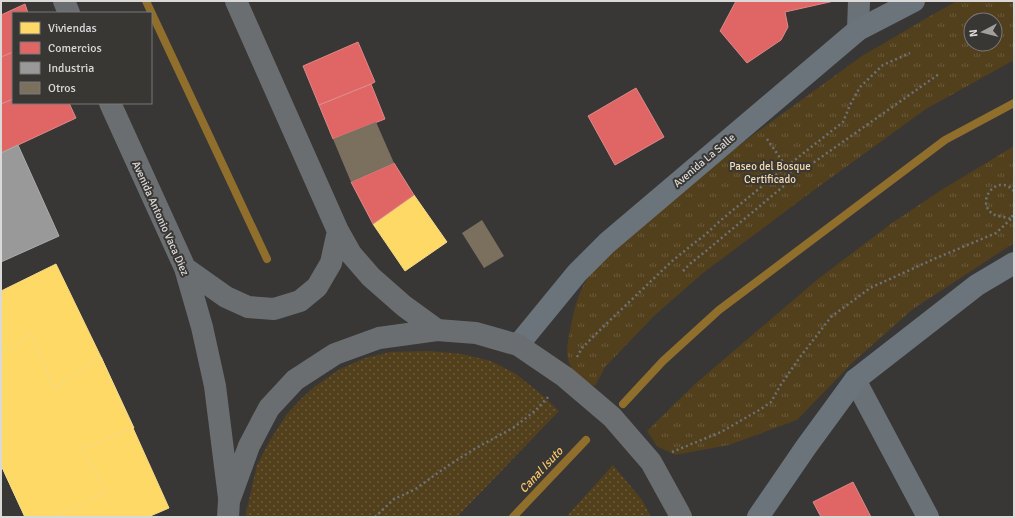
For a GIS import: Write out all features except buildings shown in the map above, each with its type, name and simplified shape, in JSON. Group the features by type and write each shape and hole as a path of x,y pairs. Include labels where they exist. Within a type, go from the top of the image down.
{"highway":[{"path":"64,1 69,12"},
{"path":"236,1 338,231 351,254 371,277 404,306 438,330"},
{"name":"Avenida Antonio Vaca Diez","path":"110,104 185,268 202,327 215,386 229,509"},
{"path":"185,268 226,297 248,307 274,309 300,301 317,287 331,263 338,231"},
{"path":"229,509 249,446 268,408 295,380 335,354 379,338 438,330 476,333 518,345 565,377 612,417 651,462 681,517"}],"main road":[{"name":"Avenida La Salle","path":"518,345 577,273 607,243 858,30 914,1"},
{"path":"758,517 806,447 855,380 977,285 1014,263"}],"street":[{"path":"858,30 859,1"},
{"path":"855,380 928,517"}],"path":[{"path":"375,517 394,499 414,490 476,448 513,428 535,411 565,377 582,348 609,321 671,262 843,122 860,87 884,65 910,53"},
{"path":"683,271 803,170 939,74"},
{"path":"753,118 794,178"},
{"path":"1012,218 997,216 991,213 987,208 986,196 995,186 1007,185 1014,191"},
{"path":"651,462 721,432 761,409 771,402 784,380 831,317 870,288 996,233 1012,218 1014,211"}],"green space":[{"name":"Paseo del Bosque Certificado","path":"957,1 1014,1 1014,60 926,109 703,273 655,315 605,367 595,386 577,375 571,367 567,356 569,337 579,295 587,279 599,263 713,165 862,56"},
{"path":"1014,146 1014,243 913,309 853,362 797,420 729,445 675,455 657,446 647,431 695,384 818,279 892,223 943,189"},
{"path":"428,351 462,354 491,361 516,374 559,411 457,517 245,517 257,465 270,440 287,414 314,387 340,369 365,358 390,352"},
{"path":"613,465 642,500 651,517 566,517"}],"waterway":[{"path":"146,1 151,12"},
{"path":"152,14 267,259"},
{"path":"623,404 663,361 719,310 945,140 1014,103"},
{"name":"Canal Isuto","path":"513,517 586,440"}]}
